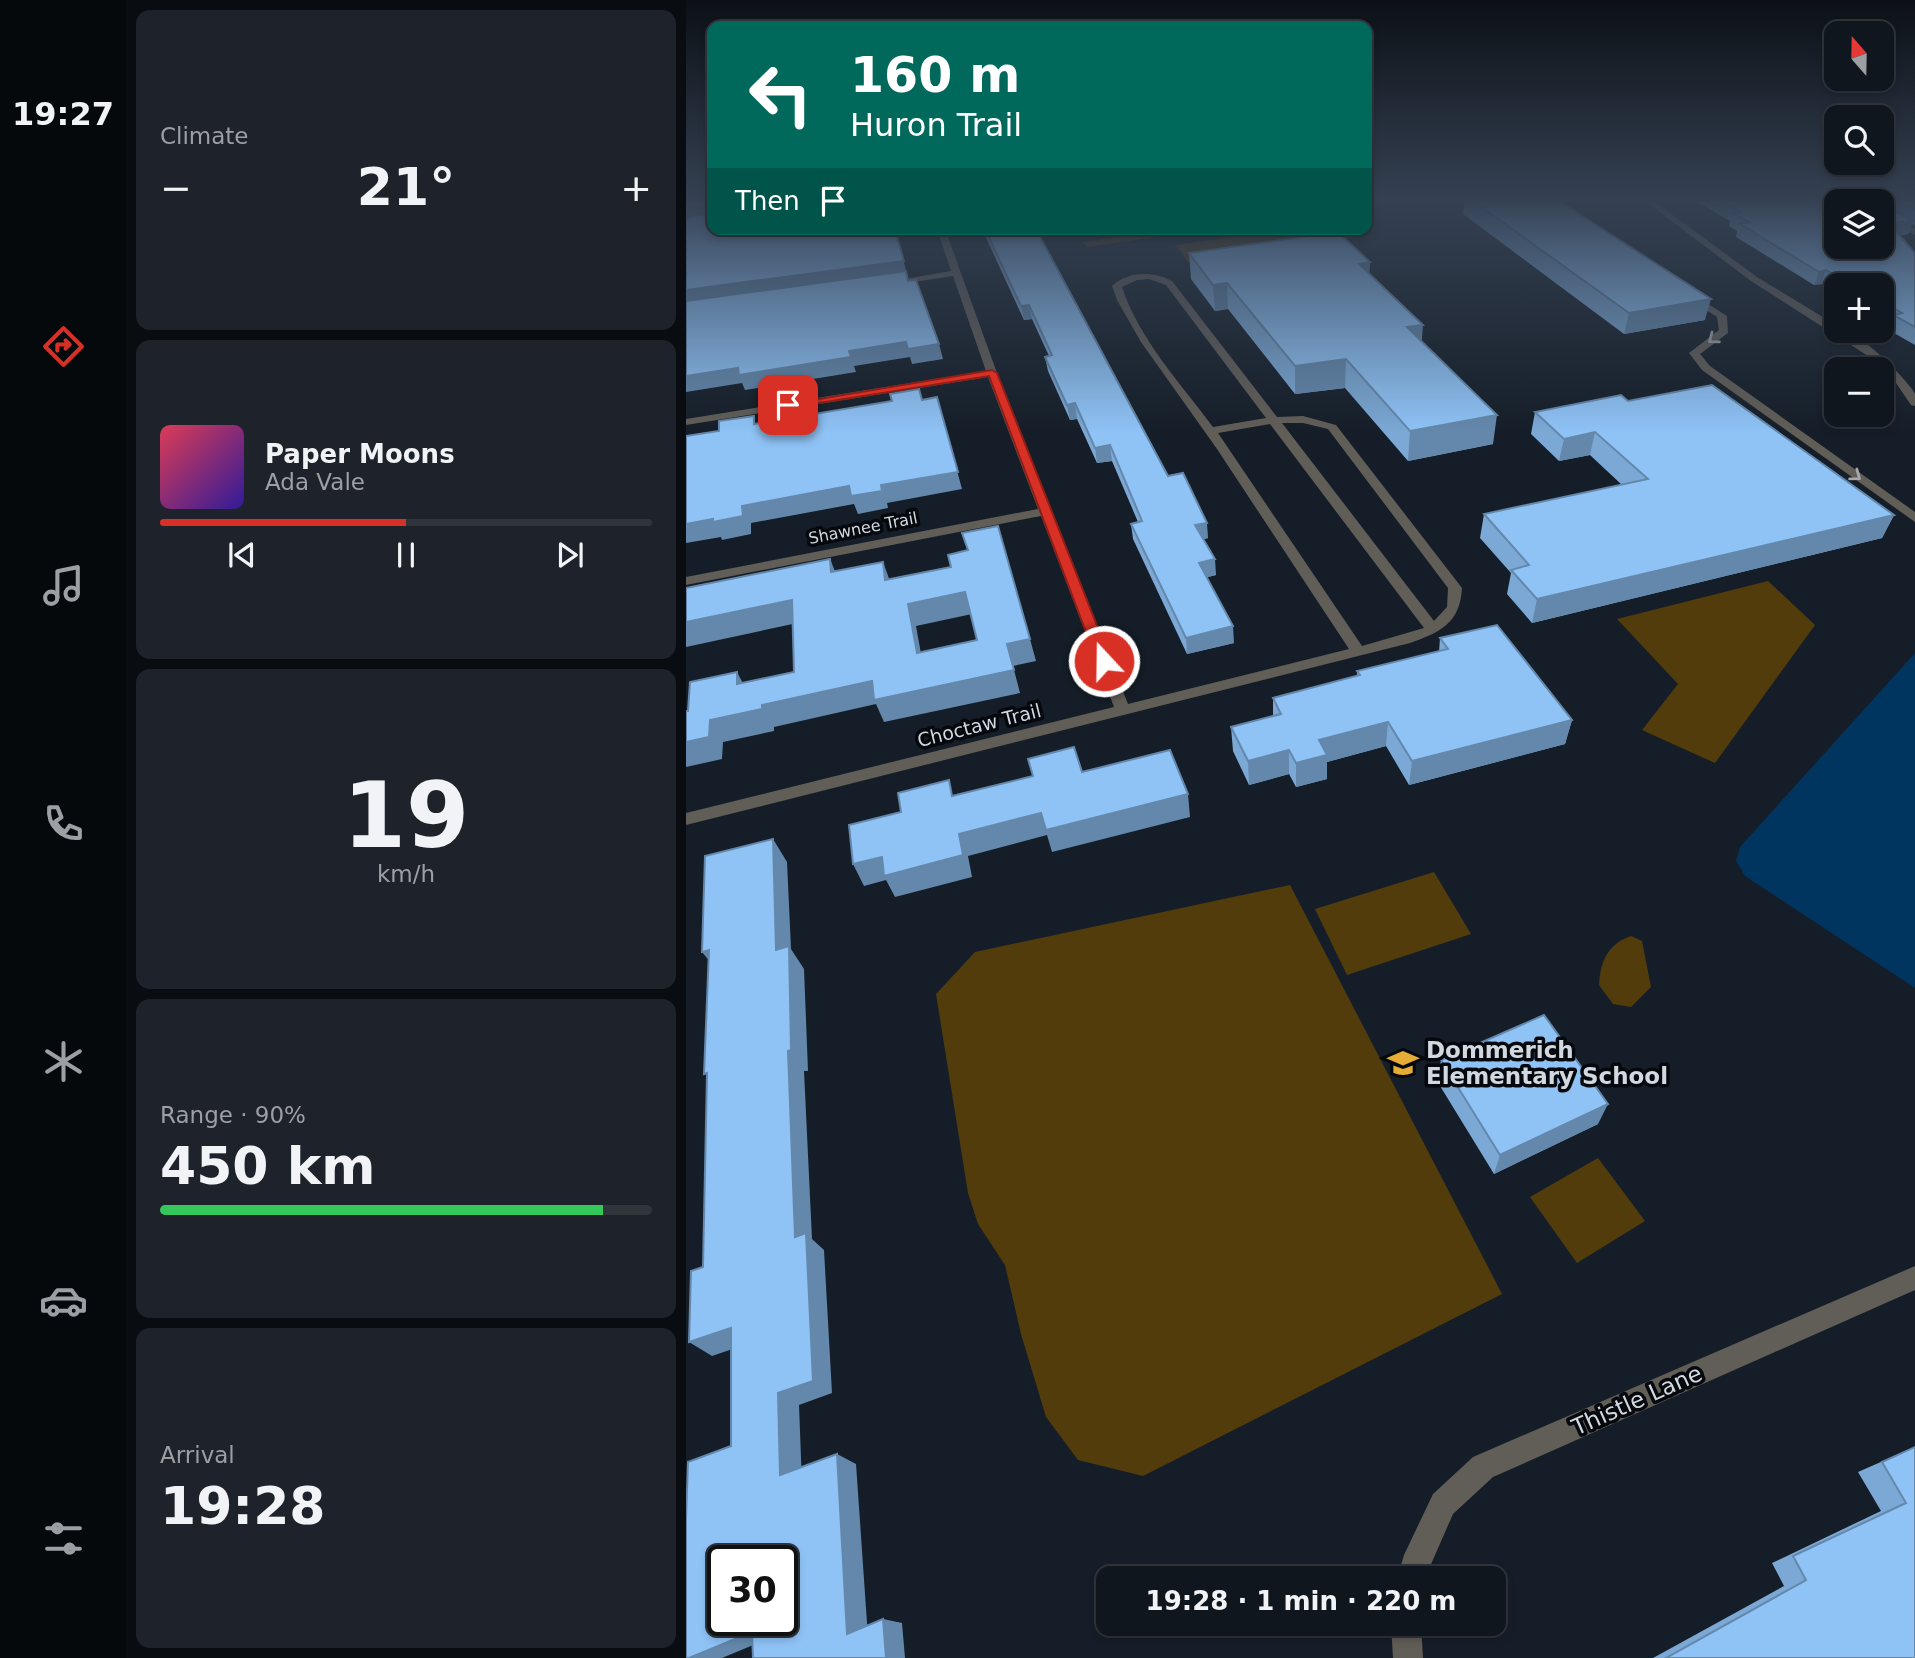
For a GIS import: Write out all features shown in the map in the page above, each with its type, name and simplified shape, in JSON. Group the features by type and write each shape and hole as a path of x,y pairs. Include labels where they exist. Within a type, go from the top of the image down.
{"street":[{"path":"877,284 918,278"},
{"path":"960,278 992,373 1123,711"},
{"path":"1134,278 1117,286 1132,319 1211,431 1358,652"},
{"path":"1161,278 1169,284 1275,421 1433,630 1454,608 1455,587 1332,427 1316,420 1275,421 1211,431"},
{"path":"1753,278 1824,322"},
{"path":"1677,288 1722,316 1724,331 1694,353 1706,368 1915,518"},
{"path":"1858,343 1902,381 1915,403"},
{"path":"686,422 992,373"},
{"path":"1902,381 1915,379"},
{"name":"Shawnee Trail","path":"686,581 1046,511"},
{"name":"Choctaw Trail","path":"686,819 1358,652 1433,630"},
{"name":"Thistle Lane","path":"1414,1566 1443,1504 1483,1467 1915,1278"},
{"path":"1407,1636 1408,1658"}],"shaded area":[{"path":"1768,581 1815,625 1715,763 1642,730 1678,684 1617,619"},
{"path":"1434,872 1471,934 1347,975 1315,909"},
{"path":"1290,885 1502,1294 1143,1476 1078,1460 1046,1417 1021,1334 1005,1265 978,1224 968,1193 936,994 975,952"},
{"path":"1631,936 1642,941 1651,987 1631,1007 1613,1004 1599,985 1606,955 1616,944"},
{"path":"1598,1158 1645,1221 1577,1263 1530,1197"}],"water":[{"path":"1915,653 1915,988 1745,876 1736,861 1740,847"}],"building":[{"path":"686,278 773,278 686,290"},
{"path":"852,278 907,278 908,281 916,280 939,344 908,349 906,342 849,351 851,357 739,375 738,368 686,376 686,301"},
{"path":"1008,278 1062,278 1168,476 1183,473 1207,523 1195,525 1215,559 1199,563 1233,626 1186,638 1131,524 1142,521 1110,445 1095,448 1075,403 1067,405 1045,357 1052,355 1029,305 1021,306"},
{"path":"1208,278 1374,278 1423,325 1407,327 1497,415 1410,431 1346,359 1295,366 1227,283 1213,285"},
{"path":"1581,278 1679,278 1711,299 1629,313"},
{"path":"1894,278 1915,278 1915,327 1894,316 1902,313 1894,308"},
{"path":"1712,385 1894,515 1537,599 1511,570 1529,565 1484,514 1648,479 1595,432 1564,439 1535,412 1621,395 1628,401"},
{"path":"919,389 922,400 937,397 958,472 881,485 882,491 851,496 849,486 742,506 743,516 686,524 686,436 719,431 719,421 754,416 754,424 892,401 890,394"},
{"path":"998,526 1030,639 1007,644 1014,670 874,700 872,681 762,705 762,709 710,720 709,737 686,742 690,682 737,672 737,684 794,672 792,600 686,622 686,588 830,559 831,572 883,562 885,580 951,567 948,555 968,550 962,533","holes":["965,592 977,640 917,653 908,604"]},
{"path":"1497,625 1572,720 1412,761 1388,722 1319,740 1327,755 1296,763 1289,750 1248,761 1231,727 1281,714 1273,698 1360,675 1357,671 1448,649 1440,638"},
{"path":"1074,747 1082,772 1170,750 1188,794 1046,830 1041,813 959,834 963,855 884,876 882,857 853,864 849,825 901,812 898,793 949,780 952,796 1033,776 1028,759"},
{"path":"773,839 776,950 789,946 791,1050 788,1051 795,1237 806,1233 813,1381 778,1393 780,1475 837,1454 847,1634 883,1619 886,1658 753,1658 752,1636 798,1636 798,1545 707,1545 707,1636 742,1636 686,1658 688,1462 731,1446 731,1328 689,1342 691,1271 703,1267 707,1073 704,1074 709,950 702,952 705,856"},
{"path":"1544,1015 1608,1104 1500,1155 1441,1060"},
{"path":"1915,1447 1915,1658 1666,1658 1806,1580 1793,1556 1906,1503 1882,1462"}],"place":[{"name":"Dommerich Elementary School","path":"1403,1063"}],"route":[{"path":"788,405 992,373 1104,661"}]}
